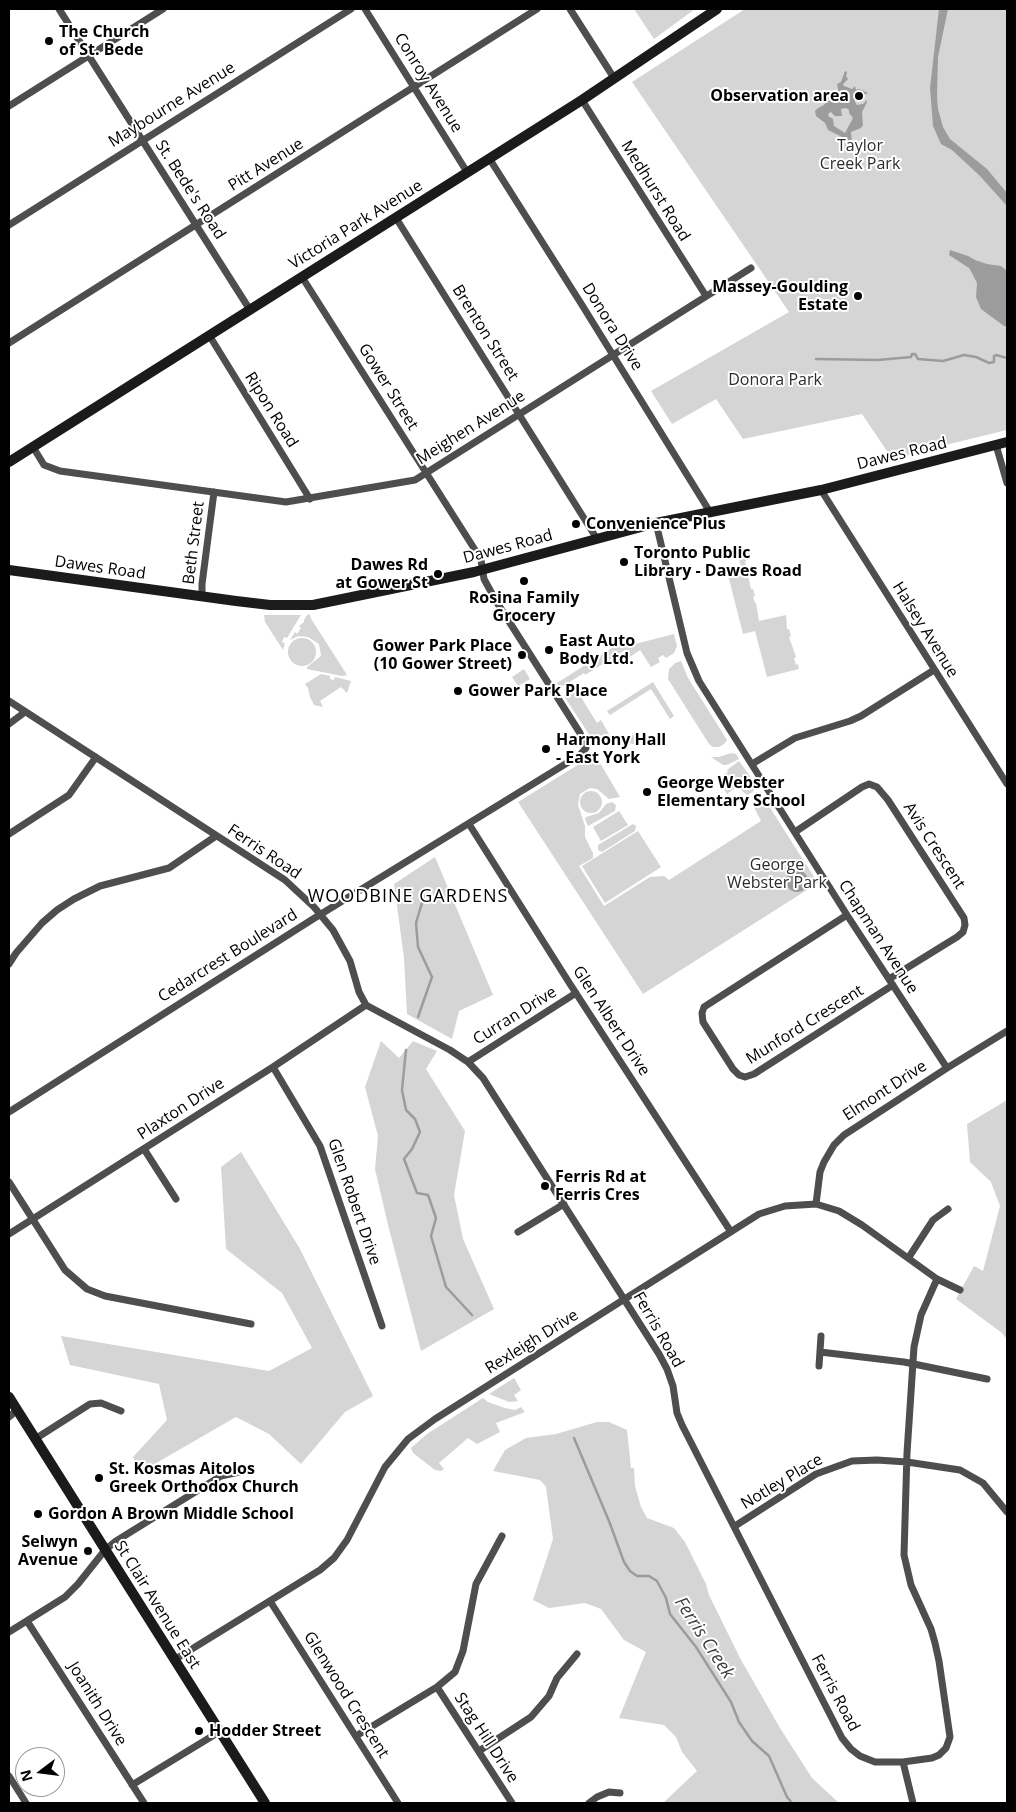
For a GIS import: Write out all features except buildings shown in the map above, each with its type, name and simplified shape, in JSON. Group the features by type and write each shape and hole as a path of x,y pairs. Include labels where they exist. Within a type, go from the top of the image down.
{"main road":[{"name":"Victoria Park Avenue","path":"9,462 582,100 717,9"},
{"name":"Dawes Road","path":"9,570 270,605 314,604 483,570 656,523 820,490 1007,442"},
{"name":"St Clair Avenue East","path":"9,1397 13,1414 35,1439 265,1803"}],"street":[{"name":"St. Bede's Road","path":"59,9 250,310"},
{"path":"9,106 163,9"},
{"name":"Maybourne Avenue","path":"9,225 351,9"},
{"name":"Conroy Avenue","path":"365,9 467,172"},
{"name":"Pitt Avenue","path":"9,343 537,9"},
{"path":"570,9 614,78"},
{"name":"Medhurst Road","path":"582,100 706,296"},
{"name":"Donora Drive","path":"489,158 710,512"},
{"name":"Brenton Street","path":"396,218 597,539"},
{"name":"Meighen Avenue","path":"33,447 44,465 60,471 286,502 415,480 751,268"},
{"name":"Gower Street","path":"302,277 477,553 481,560 484,580 557,695 585,744"},
{"name":"Ripon Road","path":"209,335 310,499"},
{"path":"996,445 1007,483"},
{"name":"Halsey Avenue","path":"820,490 1007,784"},
{"name":"Beth Street","path":"202,596 214,492"},
{"name":"Chapman Avenue","path":"656,523 692,668 847,915 947,1068"},
{"path":"752,764 794,738 861,716 934,670"},
{"name":"Ferris Road","path":"9,700 285,880 321,914 339,940 350,961 359,992 366,1005 450,1050 468,1062 483,1078 667,1369 682,1425 842,1738 851,1749 866,1759 875,1762 903,1762 932,1758 939,1755 948,1744 950,1732 935,1643 931,1629 911,1584 904,1555 913,1363 917,1330 937,1278"},
{"path":"9,724 25,712"},
{"name":"Cedarcrest Boulevard","path":"9,1112 321,914 583,752 586,748 585,744"},
{"path":"9,834 69,795 96,757"},
{"name":"Avis Crescent","path":"795,832 869,784 877,787 882,790 964,918 965,925 962,932 891,982"},
{"name":"Glen Albert Drive","path":"469,824 730,1232"},
{"path":"9,964 42,923 74,899 109,883 169,868 216,836"},
{"name":"Munford Crescent","path":"847,915 704,1007 702,1013 703,1022 733,1069 745,1077 754,1074 891,982"},
{"name":"Curran Drive","path":"468,1062 576,993"},
{"name":"Plaxton Drive","path":"9,1234 273,1067 366,1005"},
{"name":"Elmont Drive","path":"816,1204 820,1172 830,1151 839,1139 1007,1031"},
{"name":"Glen Robert Drive","path":"273,1067 320,1146 382,1326"},
{"path":"144,1149 176,1199"},
{"path":"9,1182 65,1270 87,1289 105,1296 251,1324"},
{"path":"518,1232 564,1204"},
{"name":"Rexleigh Drive","path":"174,1660 320,1570 334,1558 347,1540 385,1467 394,1453 408,1439 435,1419 751,1219 776,1208 816,1204 846,1215 937,1278 960,1290"},
{"path":"909,1257 934,1220 948,1209"},
{"path":"819,1366 821,1336"},
{"path":"820,1352 913,1363 988,1379"},
{"path":"35,1439 90,1404 101,1403 120,1411"},
{"name":"Notley Place","path":"735,1526 816,1474 852,1461 907,1462 960,1470 983,1483 1007,1512"},
{"path":"9,1632 65,1597 105,1550 123,1536 216,1479 229,1473 238,1472"},
{"path":"356,1736 437,1687 455,1672 461,1660 476,1584 502,1536"},
{"name":"Glenwood Crescent","path":"270,1601 398,1803"},
{"name":"Joanith Drive","path":"27,1620 144,1803"},
{"path":"479,1751 531,1717 549,1696 557,1678 577,1654"},
{"name":"Stag Hill Drive","path":"437,1687 512,1803"},
{"path":"132,1786 219,1732"},
{"path":"903,1762 914,1803"},
{"path":"9,1776 26,1803"},
{"path":"589,1803 609,1792 620,1793"}],"green space":[{"path":"634,9 695,9 654,39"},
{"name":"Taylor Creek Park","path":"745,9 1007,9 1007,430 893,460 862,414 743,439 716,399 672,424 651,391 789,312 632,82"},
{"path":"750,550 752,555 745,556 745,562 751,589 753,589 755,596 753,597 759,621 786,615 787,629 789,629 791,636 789,637 796,657 794,658 799,669 767,677 755,631 743,634 727,571 741,567 738,553"},
{"path":"308,614 347,675 342,676 307,669 321,656 319,644 308,637 298,636 290,640 295,632 297,634 301,628 299,626 304,622"},
{"path":"264,615 301,615 287,638 284,637 282,642 285,643 283,650 265,622"},
{"path":"674,634 677,646 674,653 666,658 663,655 658,658 660,662 651,667 640,650 630,657 625,650 585,675 584,673 563,686 559,687 557,683 632,635 635,644"},
{"path":"302,638 312,642 316,652 312,662 302,666 292,662 288,652 292,642"},
{"path":"681,661 688,678 727,740 719,747 713,747 709,744 668,679 669,669 675,663"},
{"path":"524,669 530,679 518,686 512,677"},
{"path":"321,674 330,676 330,679 334,680 335,677 351,681 347,693 341,687 320,701 323,707 314,705 305,684"},
{"path":"653,682 674,716 670,719 651,689 610,715 607,711"},
{"path":"573,688 576,689 597,723 601,720 609,734 607,739 602,742 594,742 564,696"},
{"path":"631,735 638,736 636,745 629,743 628,747 614,744 615,737 630,740"},
{"path":"731,753 736,754 739,759 727,765 723,765 711,757 719,757"},
{"name":"George Webster Park","path":"596,756 620,797 609,799 597,789 590,788 580,794 578,805 585,826 585,837 593,853 593,858 579,866 604,906 650,877 664,876 669,880 761,821 753,805 759,799 765,800 818,883 643,994 518,802 589,758"},
{"path":"739,761 755,783 753,792 747,795 739,785 727,794 717,779 728,772 727,770"},
{"path":"591,791 599,794 602,802 599,810 591,813 583,810 580,802 583,794"},
{"path":"612,802 616,805 615,811 588,826 586,817 599,813 606,804"},
{"path":"619,811 628,825 601,841 593,827"},
{"path":"633,824 636,826 635,831 602,852 598,850 598,845"},
{"path":"638,831 661,867 605,903 582,866"},
{"path":"435,857 493,995 459,1011 452,1039 407,1014 404,958 394,884"},
{"path":"381,1041 399,1058 413,1041 437,1051 426,1069 465,1131 454,1195 463,1239 494,1309 421,1351 375,1169 378,1136 365,1087"},
{"path":"1007,1100 1007,1340 1002,1333 956,1299 974,1266 983,1271 1000,1206 991,1182 970,1162 967,1124"},
{"path":"241,1152 300,1249 373,1396 345,1412 301,1464 269,1434 236,1417 139,1473 133,1457 167,1420 159,1384 70,1365 61,1336 269,1371 312,1348 282,1293 226,1249 221,1167"},
{"path":"514,1378 521,1390 514,1395 518,1401 509,1402 489,1394"},
{"path":"483,1398 488,1402 505,1408 515,1410 521,1407 525,1412 496,1423 500,1432 477,1444 468,1438 439,1463 444,1469 441,1471 435,1470 413,1453 411,1448 427,1434"},
{"path":"597,1422 609,1422 627,1430 631,1468 634,1468 635,1486 641,1507 647,1518 674,1528 685,1542 740,1658 780,1728 812,1778 839,1803 664,1802 697,1771 682,1752 676,1737 664,1725 619,1718 646,1652 624,1640 601,1609 585,1603 549,1608 533,1600 553,1539 546,1487 540,1480 493,1471 505,1450 526,1438 556,1434"}],"shaded area":[{"path":"939,9 948,9 938,57 937,96 943,127 950,139 987,169 1007,193 1007,206 980,176 952,150 941,144 933,126 930,88"},
{"path":"845,71 847,72 846,76 848,79 843,84 844,86 852,89 855,86 856,90 859,89 868,93 855,97 857,105 863,104 867,100 867,102 862,112 863,125 861,128 851,132 852,145 847,148 845,148 846,142 844,138 828,130 825,123 816,116 815,111 827,101 832,101 838,97 837,84 841,82","holes":["846,108 853,118 845,133 834,126 833,119 828,116 831,112 835,116 842,116 841,109"]},
{"path":"950,250 987,264 1001,266 1007,271 1007,326 1004,326 981,309 976,297 977,283 972,273 969,268 949,255"},
{"path":"797,870 805,873 808,881 805,889 797,892 789,889 786,881 789,873"}],"waterway":[{"path":"816,359 878,360 911,357 912,354 915,354 918,359 943,361 964,355 976,357 989,363 994,362 994,356 996,355 1007,358"},
{"path":"418,1017 432,977 418,947 416,923 424,896"},
{"path":"406,1050 402,1090 406,1110 415,1119 420,1132 412,1149 404,1159 417,1193 428,1195 436,1218 431,1236 446,1287 472,1315"},
{"name":"Ferris Creek","path":"574,1438 624,1562 630,1571 637,1576 649,1576 657,1581 666,1598 670,1614 696,1647 731,1702 739,1722 752,1741 769,1756 787,1797 792,1803"}],"place":[{"name":"The Church of St. Bede","path":"49,41"},
{"name":"Observation area","path":"859,96"},
{"name":"Massey-Goulding Estate","path":"858,296"},
{"name":"Convenience Plus","path":"576,524"},
{"name":"Toronto Public Library - Dawes Road","path":"624,562"},
{"name":"Dawes Rd at Gower St","path":"438,574"},
{"name":"Rosina Family Grocery","path":"524,581"},
{"name":"East Auto Body Ltd.","path":"549,650"},
{"name":"Gower Park Place (10 Gower Street)","path":"522,655"},
{"name":"Gower Park Place","path":"458,691"},
{"name":"Harmony Hall - East York","path":"546,749"},
{"name":"George Webster Elementary School","path":"647,792"},
{"name":"Ferris Rd at Ferris Cres","path":"545,1186"},
{"name":"St. Kosmas Aitolos Greek Orthodox Church","path":"99,1478"},
{"name":"Gordon A Brown Middle School","path":"38,1514"},
{"name":"Selwyn Avenue","path":"88,1551"},
{"name":"Hodder Street","path":"199,1731"}],"district":[{"name":"WOODBINE GARDENS","path":"408,897"}],"park label":[{"name":"Donora Park","path":"775,380"}]}
